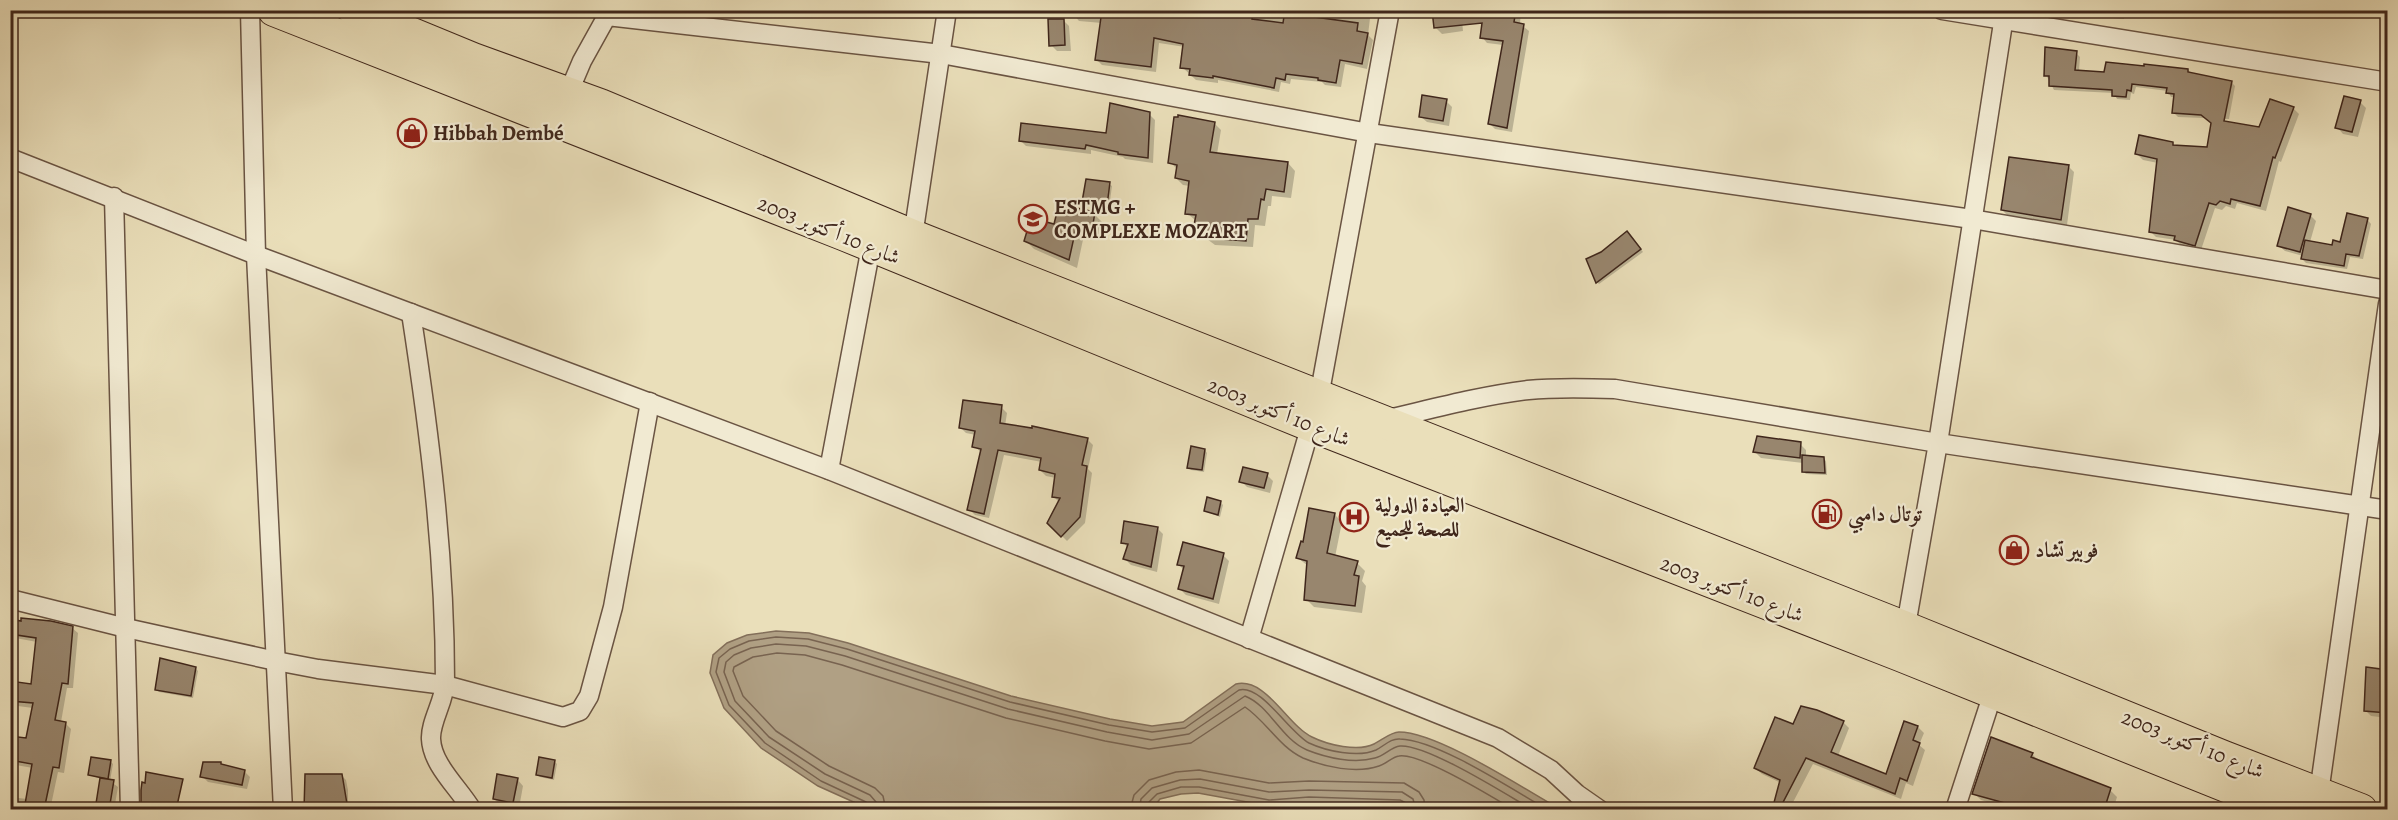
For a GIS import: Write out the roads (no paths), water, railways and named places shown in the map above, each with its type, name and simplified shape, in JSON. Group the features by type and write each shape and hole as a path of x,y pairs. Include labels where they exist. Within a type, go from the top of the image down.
{"highway":[{"name":"شارع 10 أكتوبر 2003","path":"274,10 562,107 913,236 1315,411 1380,421 1903,641 1993,693 2286,810"},
{"name":"شارع 10 أكتوبر 2003","path":"354,10 473,59 562,107 871,247 1315,411 1903,641 2224,758 2342,804"}],"street":[{"path":"250,10 256,255 283,810"},
{"path":"913,236 947,10"},
{"path":"1249,639 1315,411 1369,133 1390,10"},
{"path":"1942,10 2004,16 2388,82"},
{"path":"562,107 582,62 608,13 941,54 1369,133 1972,219 2388,290"},
{"path":"1903,641 1938,443 2004,16"},
{"path":"10,158 256,255 829,470 1498,738 1551,770 1600,810"},
{"path":"114,198 130,810"},
{"path":"829,470 871,247"},
{"path":"2342,804 2359,506 2388,304"},
{"path":"411,313 430,437 441,546 445,685 431,738 440,764 472,810"},
{"path":"1380,421 1480,398 1530,390 1606,388 1938,443 2388,510"},
{"path":"10,598 126,628 276,661 318,669 445,685 563,717 580,711 589,696 613,608 650,402"},
{"path":"1955,810 1993,693"}],"water":[{"path":"776,631 809,633 848,643 1011,696 1110,719 1152,726 1183,722 1236,684 1247,684 1267,695 1303,731 1319,740 1334,745 1360,747 1374,744 1396,732 1416,734 1458,751 1560,809 1407,810 1400,806 1309,803 1269,806 1198,793 1160,799 1152,809 869,809 818,786 761,748 724,708 710,673 713,655 727,643 747,635"}],"place":[{"name":"Hibbah Dembé","path":"412,133"},
{"name":"ESTMG + COMPLEXE MOZART","path":"1033,219"},
{"name":"توتال دامبي","path":"1827,514"},
{"name":"العيادة الدولية للصحة للجميع","path":"1354,517"},
{"name":"فوبير تشاد","path":"2014,550"}]}
